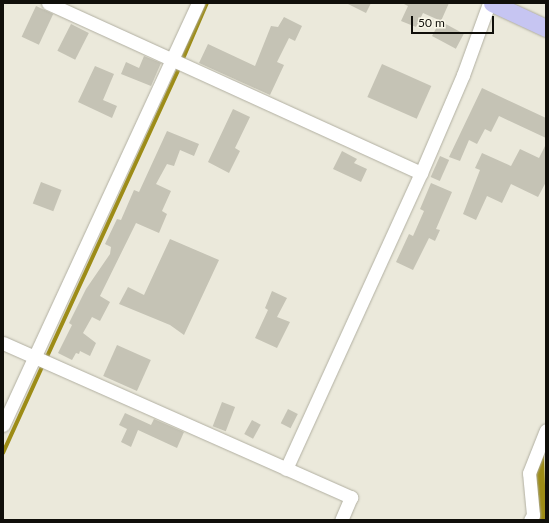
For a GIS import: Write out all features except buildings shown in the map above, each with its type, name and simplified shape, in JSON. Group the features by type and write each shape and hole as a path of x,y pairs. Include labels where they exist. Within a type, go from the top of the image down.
{"main road":[{"path":"491,3 546,28"}],"street":[{"path":"48,3 421,173"},
{"path":"3,425 198,3"},
{"path":"286,469 421,173 463,75 491,3"},
{"path":"3,343 351,497 341,520"},
{"path":"530,520 533,516 529,473 546,430"}],"shaded area":[{"path":"544,452 546,520 536,520 532,481"}],"waterway":[{"path":"182,61 207,3"},
{"path":"46,359 180,66"},
{"path":"3,453 43,365"}]}
